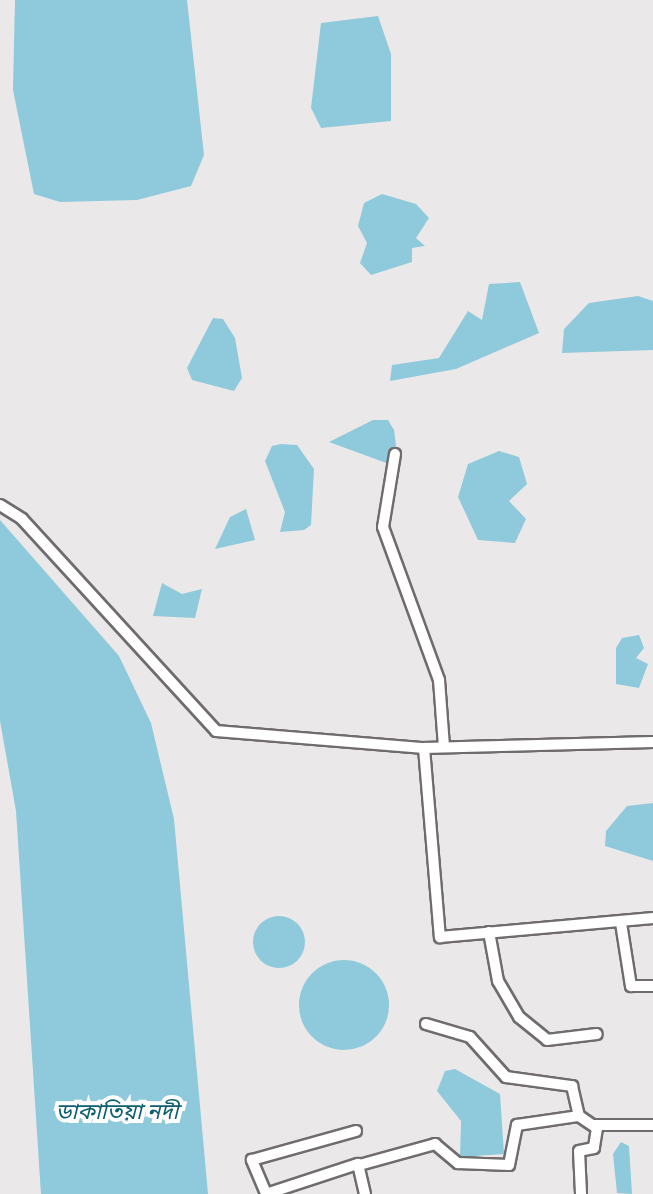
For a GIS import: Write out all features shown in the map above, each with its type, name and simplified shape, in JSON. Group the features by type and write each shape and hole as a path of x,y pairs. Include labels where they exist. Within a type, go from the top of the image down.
{"street":[{"path":"395,454 383,527 439,680 444,746"},
{"path":"0,505 22,519 216,731 424,748 653,742"},
{"path":"424,748 440,937 653,918"},
{"path":"621,923 631,986 653,986"},
{"path":"489,932 498,981 519,1017 547,1040 597,1034"},
{"path":"426,1024 470,1037 506,1077 572,1086 579,1116"},
{"path":"356,1131 252,1160 265,1192 435,1144 458,1163 509,1165 517,1125 579,1116 595,1125 653,1125"},
{"path":"581,1194 578,1153 594,1148 595,1125"},
{"path":"363,1164 365,1194"}],"water":[{"path":"15,0 187,0 204,155 191,186 137,200 60,202 34,194 13,90"},
{"path":"378,16 391,54 391,121 321,128 311,108 321,23"},
{"path":"382,194 416,204 429,218 416,238 425,246 412,248 412,262 371,275 360,263 367,243 358,226 364,203"},
{"path":"520,282 539,333 456,369 390,381 392,365 439,358 468,311 482,320 489,284"},
{"path":"638,296 653,301 653,350 562,353 564,329 589,303"},
{"path":"213,318 223,319 235,338 242,378 234,391 192,380 187,368"},
{"path":"373,420 388,420 394,430 397,453 389,464 329,442"},
{"path":"297,445 314,469 311,525 304,530 280,532 285,512 265,461 272,446"},
{"path":"499,451 519,457 527,484 509,501 526,519 515,543 478,540 458,497 468,464"},
{"path":"246,509 255,540 215,549 230,517"},
{"name":"ডাকাতিয়া নদী","path":"0,520 119,656 151,723 174,819 208,1194 41,1194 16,811 0,721"},
{"path":"162,583 182,594 202,589 195,618 153,616"},
{"path":"639,635 644,648 636,658 648,664 639,688 616,684 616,648 622,638"},
{"path":"653,803 653,861 605,846 606,831 627,806"},
{"path":"279,916 297,924 305,942 297,960 279,968 261,960 253,942 261,924"},
{"path":"344,960 361,964 376,973 385,988 389,1005 385,1022 376,1037 361,1046 344,1050 327,1046 312,1037 303,1022 299,1005 303,988 312,973 327,964"},
{"path":"455,1069 500,1094 504,1154 460,1157 461,1121 437,1091 445,1071"},
{"path":"621,1142 629,1146 632,1194 617,1193 613,1154"}]}
